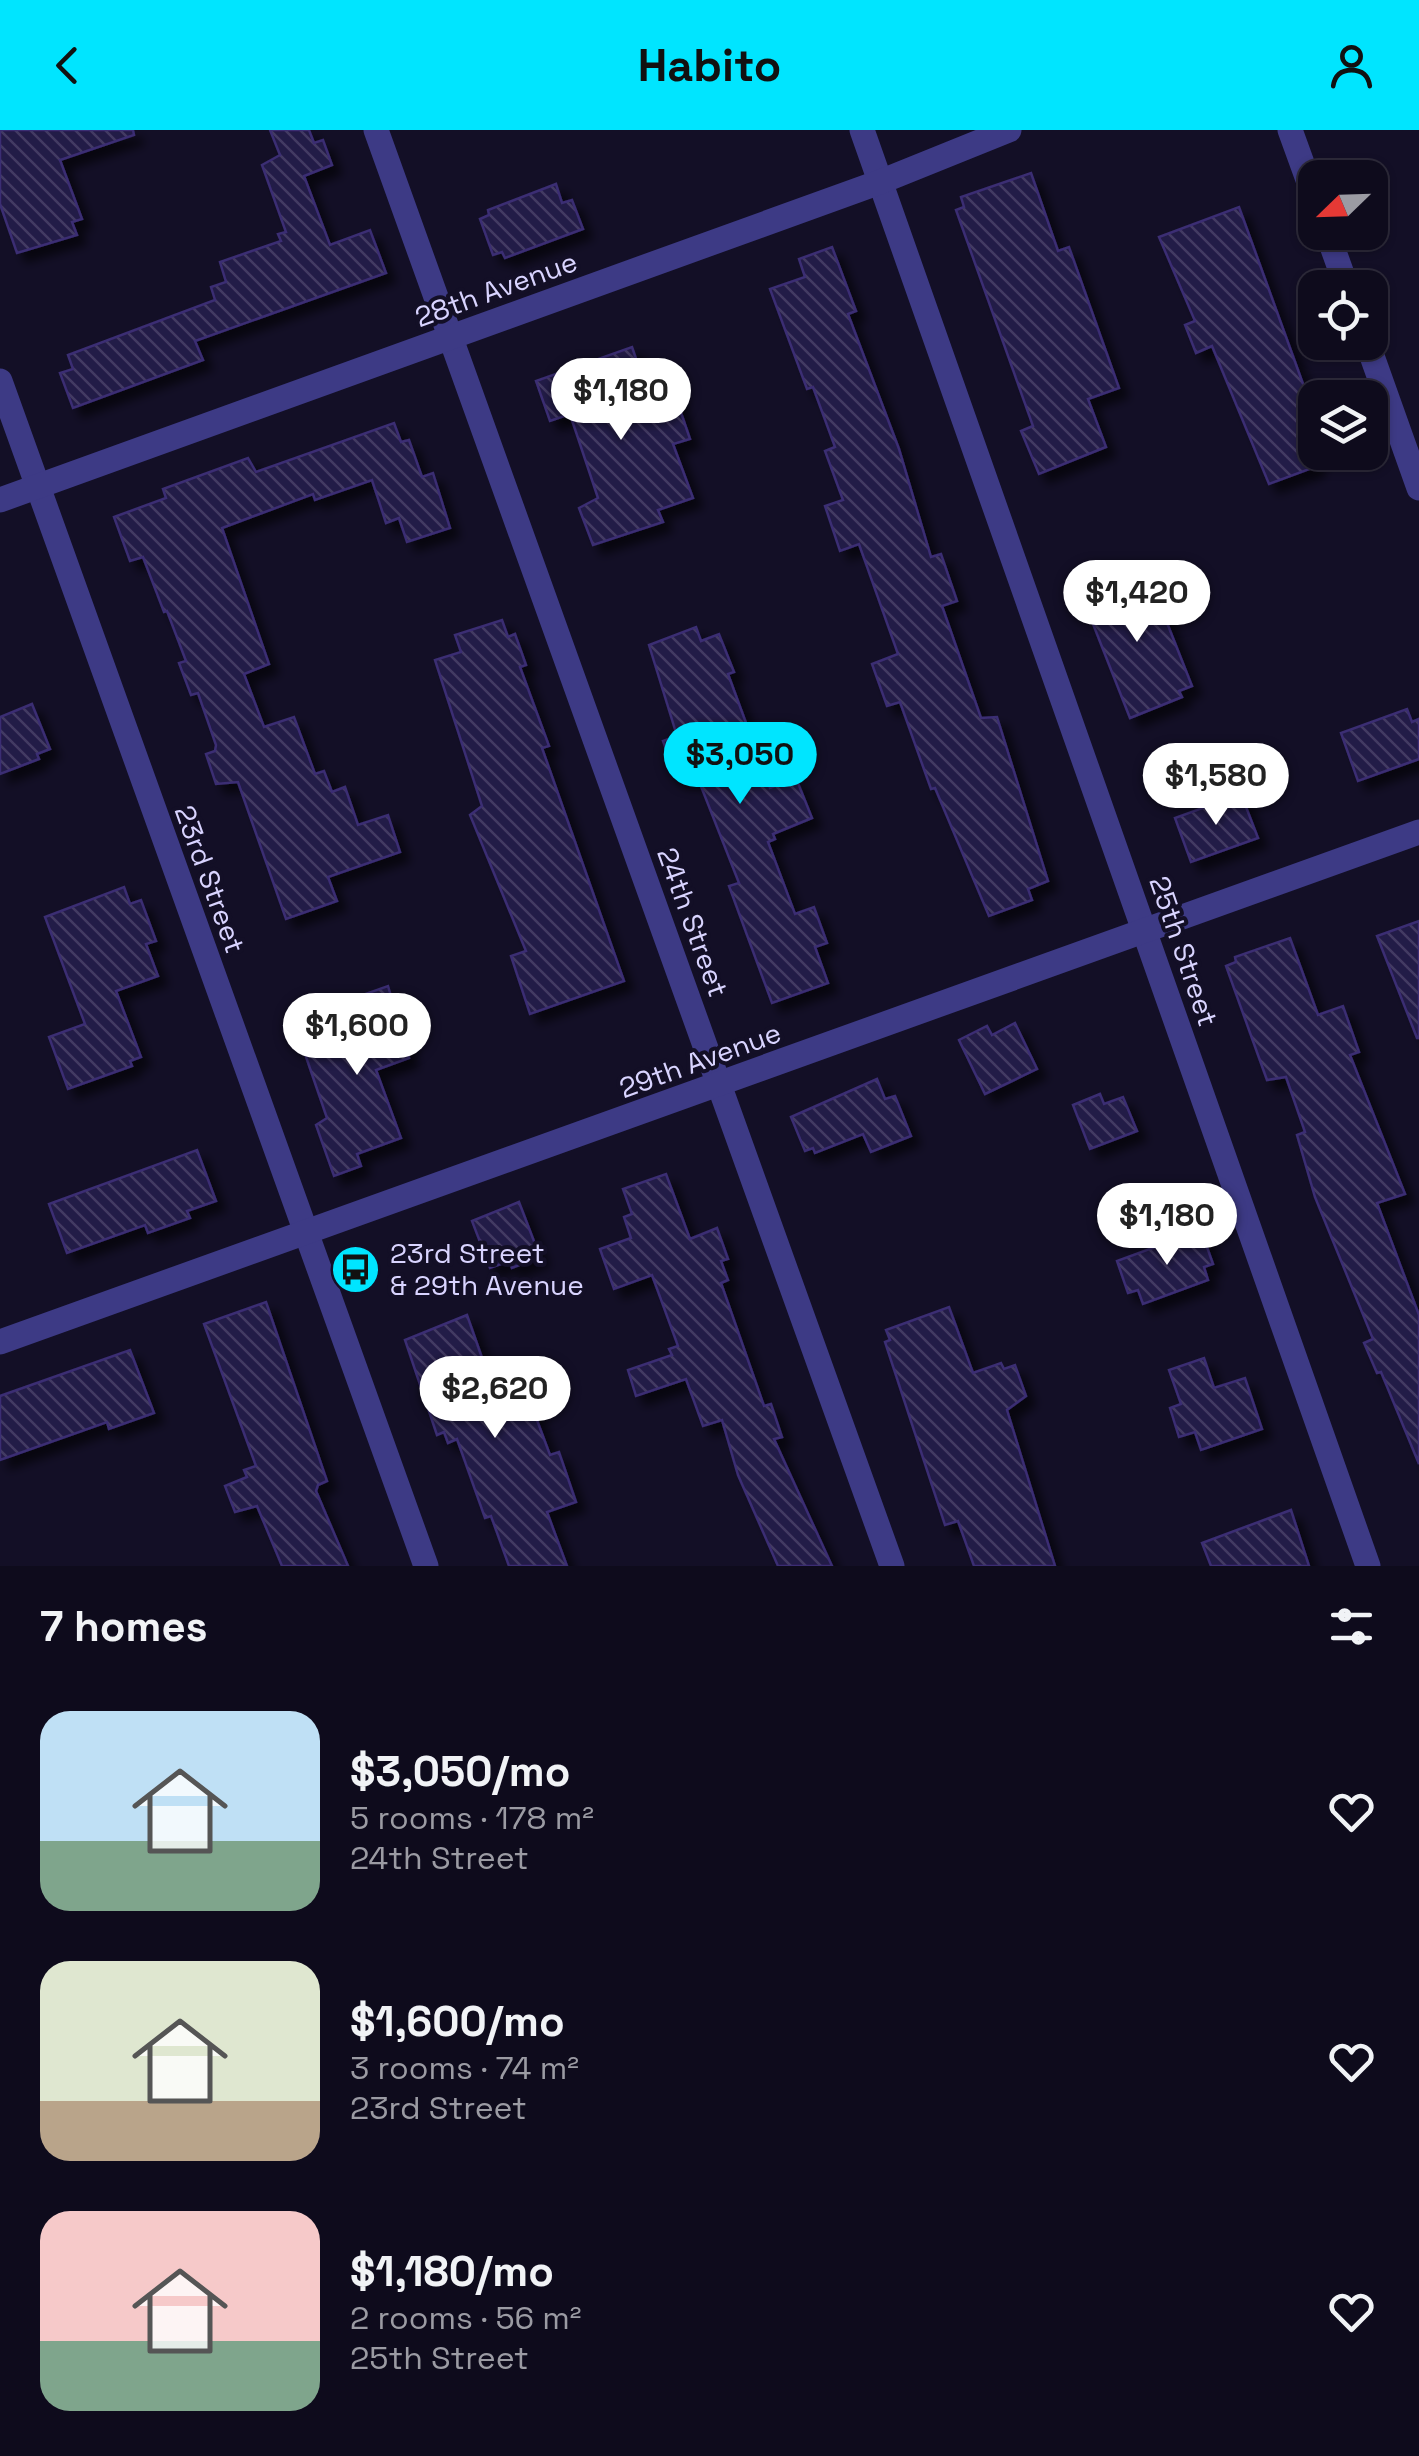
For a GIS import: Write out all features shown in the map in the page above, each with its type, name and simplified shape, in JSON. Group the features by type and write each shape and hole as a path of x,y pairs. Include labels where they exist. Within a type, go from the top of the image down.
{"street":[{"name":"24th Street","path":"376,130 892,1566"},
{"name":"25th Street","path":"862,130 1368,1566"},
{"name":"28th Avenue","path":"0,500 880,182 1010,130"},
{"path":"1290,130 1301,160"},
{"path":"1373,360 1419,488"},
{"name":"23rd Street","path":"0,381 426,1566"},
{"name":"29th Avenue","path":"0,1342 1419,832"}],"building":[{"path":"0,130 133,130 134,135 60,160 82,219 72,222 77,235 17,253 0,204"},
{"path":"270,130 309,130 314,143 323,140 332,165 304,176 330,245 370,230 386,273 195,341 203,360 73,408 60,373 73,369 68,355 215,300 211,287 226,282 220,262 281,241 278,234 286,232 262,165 280,155"},
{"path":"1031,173 1058,251 1069,247 1119,388 1088,399 1106,447 1039,474 1021,431 1033,426 956,210 964,207 961,197"},
{"path":"556,184 562,203 572,200 583,229 505,258 502,252 493,255 480,219 489,215 488,210"},
{"path":"1239,207 1302,380 1298,380 1298,470 1307,470 1269,484 1212,346 1196,353 1185,325 1195,321 1159,237"},
{"path":"832,247 856,311 848,314 899,449 931,557 941,554 957,601 942,606 981,718 997,717 1048,881 1028,889 1032,900 989,916 935,788 931,789 900,702 887,706 872,664 898,654 859,544 840,551 825,506 843,500 825,451 835,447 813,387 807,389 770,289 805,277 799,259"},
{"path":"632,347 650,400 674,392 690,439 673,444 693,498 658,510 663,522 593,545 579,508 598,498 570,414 550,421 536,381"},
{"path":"394,423 401,442 409,440 422,477 433,473 450,528 407,542 399,518 386,523 372,480 315,500 313,494 222,528 269,664 244,674 264,727 294,717 315,774 324,771 332,792 345,787 358,825 388,815 400,852 328,877 337,901 286,919 238,782 216,784 206,754 215,751 216,745 198,693 191,695 179,663 186,661 167,611 164,612 143,557 130,561 114,517 166,498 163,489 248,458 256,472"},
{"path":"1141,572 1151,597 1156,595 1192,686 1179,691 1182,697 1130,718 1082,596"},
{"path":"502,620 508,637 515,634 526,665 520,667 549,746 542,748 624,981 530,1014 511,956 526,951 470,815 482,806 435,660 461,652 455,635"},
{"path":"696,627 701,641 719,634 734,672 728,674 770,788 796,778 812,818 773,834 775,839 768,842 795,914 814,907 827,943 815,947 828,983 772,1003 729,886 739,883 697,776 676,777 663,741 677,736 649,645"},
{"path":"32,704 50,749 37,754 39,759 0,774 0,717"},
{"path":"1407,709 1412,722 1419,719 1419,759 1358,781 1341,733"},
{"path":"1241,794 1258,838 1191,862 1175,818"},
{"path":"124,887 130,904 141,900 156,941 146,944 158,976 116,991 141,1057 130,1061 132,1066 68,1089 49,1037 85,1024 45,917"},
{"path":"1419,921 1419,1038 1417,1038 1377,936"},
{"path":"1290,938 1318,1015 1343,1006 1359,1052 1350,1055 1405,1194 1377,1203 1419,1315 1419,1464 1381,1372 1377,1373 1364,1343 1373,1339 1315,1197 1297,1135 1305,1132 1286,1077 1267,1080 1226,966 1236,962 1235,957"},
{"path":"388,986 409,1058 376,1070 401,1138 357,1154 361,1166 334,1176 316,1125 327,1118 304,1051 315,1048 310,1033 346,1020 340,1003"},
{"path":"1015,1023 1037,1069 985,1094 959,1040 987,1026 992,1035"},
{"path":"877,1079 885,1099 895,1096 911,1136 871,1152 863,1134 815,1153 813,1148 805,1151 791,1117"},
{"path":"1100,1094 1104,1104 1123,1097 1137,1131 1090,1149 1073,1105"},
{"path":"197,1150 216,1201 187,1211 190,1218 148,1233 145,1225 67,1253 49,1204"},
{"path":"666,1174 690,1239 717,1228 728,1259 721,1261 728,1280 721,1283 764,1406 771,1404 782,1437 774,1439 832,1566 778,1566 738,1475 722,1420 703,1426 686,1379 636,1396 628,1370 672,1355 669,1349 678,1346 652,1275 614,1289 600,1249 631,1238 624,1217 632,1214 623,1189"},
{"path":"519,1202 540,1257 512,1268 509,1261 490,1268 472,1221"},
{"path":"1202,1233 1213,1264 1204,1267 1208,1280 1143,1304 1138,1290 1128,1293 1117,1261"},
{"path":"266,1302 327,1481 318,1485 316,1491 348,1566 282,1566 257,1506 235,1512 225,1486 247,1477 244,1470 256,1466 204,1324"},
{"path":"949,1307 973,1373 1001,1363 1004,1369 1015,1365 1026,1396 1007,1410 1055,1566 974,1566 958,1521 945,1525 885,1342 890,1340 886,1330"},
{"path":"467,1315 488,1375 516,1364 550,1455 559,1452 576,1502 547,1512 567,1566 509,1566 491,1516 485,1518 457,1439 448,1443 444,1432 437,1435 405,1340"},
{"path":"130,1350 154,1413 109,1429 107,1422 0,1460 0,1396"},
{"path":"1204,1358 1214,1388 1245,1378 1262,1429 1201,1450 1195,1432 1179,1437 1170,1408 1181,1404 1169,1370"},
{"path":"1291,1510 1309,1566 1211,1566 1202,1543"}],"place":[{"name":"23rd Street & 29th Avenue","path":"355,1269"}]}
